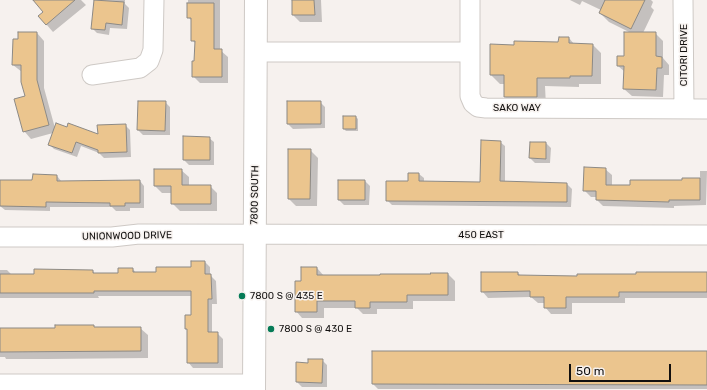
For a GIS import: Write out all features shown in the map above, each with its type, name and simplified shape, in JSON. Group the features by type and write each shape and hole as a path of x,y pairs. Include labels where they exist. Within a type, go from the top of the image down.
{"main road":[{"name":"7800 SOUTH","path":"254,387 256,0"}],"street":[{"path":"92,75 140,68 149,62 153,50 154,0"},
{"path":"256,52 469,52 470,0"},
{"name":"CITORI DRIVE","path":"683,0 684,109"},
{"name":"SAKO WAY","path":"469,52 470,96 473,103 478,107 707,109"},
{"name":"UNIONWOOD DRIVE","path":"0,237 112,237 140,234 254,234"},
{"name":"450 EAST","path":"254,234 707,235"},
{"path":"0,384 254,387"}],"building":[{"path":"33,0 75,0 46,25 38,16 43,12"},
{"path":"94,0 124,2 122,25 106,23 105,30 91,29"},
{"path":"292,0 314,0 315,15 292,15"},
{"path":"605,0 645,0 631,29 599,13"},
{"path":"187,3 214,3 214,49 222,49 222,77 192,77 192,61 194,61 195,41 191,41 191,18 187,18"},
{"path":"18,32 37,32 37,80 49,125 23,132 14,99 25,96 21,82 21,65 12,65 13,39 18,39"},
{"path":"624,32 656,32 656,56 662,57 662,68 657,68 656,90 623,89 624,66 617,66 617,56 624,56"},
{"path":"559,37 569,37 569,43 593,44 592,76 537,78 537,97 504,97 504,75 490,75 490,44 514,45 514,41 558,42"},
{"path":"138,101 166,101 165,131 137,130"},
{"path":"287,101 321,101 321,124 287,124"},
{"path":"343,116 356,116 356,129 343,129"},
{"path":"56,123 67,127 68,123 98,134 97,125 126,124 127,152 98,153 98,150 76,142 72,153 48,145"},
{"path":"183,136 210,137 210,160 183,160"},
{"path":"481,140 501,141 500,181 567,183 567,202 386,201 386,181 408,181 408,173 419,173 419,181 480,182"},
{"path":"530,142 546,142 546,159 529,158"},
{"path":"288,149 311,149 310,199 288,199"},
{"path":"584,167 606,168 606,185 630,185 630,180 682,180 682,178 700,178 700,200 669,200 669,202 596,200 596,191 583,191"},
{"path":"154,169 182,169 182,185 211,185 211,204 171,204 171,186 154,186"},
{"path":"33,174 57,175 57,181 140,180 140,203 125,203 125,206 110,206 110,203 46,202 46,207 0,206 0,180 32,180"},
{"path":"338,180 365,180 365,200 338,200"},
{"path":"191,261 205,261 205,274 211,274 212,299 208,299 208,332 218,332 218,363 187,363 187,329 185,329 185,315 191,315 191,291 0,293 0,274 34,274 34,269 93,270 93,273 118,273 118,268 133,268 133,272 156,272 156,267 191,267"},
{"path":"301,267 317,267 317,275 448,273 448,295 407,295 407,302 370,302 370,308 355,308 355,301 317,301 317,312 295,312 295,281 301,281"},
{"path":"481,272 518,272 518,275 577,276 577,274 636,274 636,272 707,272 707,292 619,292 619,297 566,297 566,308 544,308 544,297 530,297 530,291 481,292"},
{"path":"55,325 141,327 141,351 0,352 0,328 55,328"},
{"path":"372,351 707,351 707,385 372,384"},
{"path":"308,359 323,359 322,383 296,382 296,362 308,363"}],"place":[{"name":"7800 S @ 435 E","path":"242,296"},
{"name":"7800 S @ 430 E","path":"271,329"}]}
